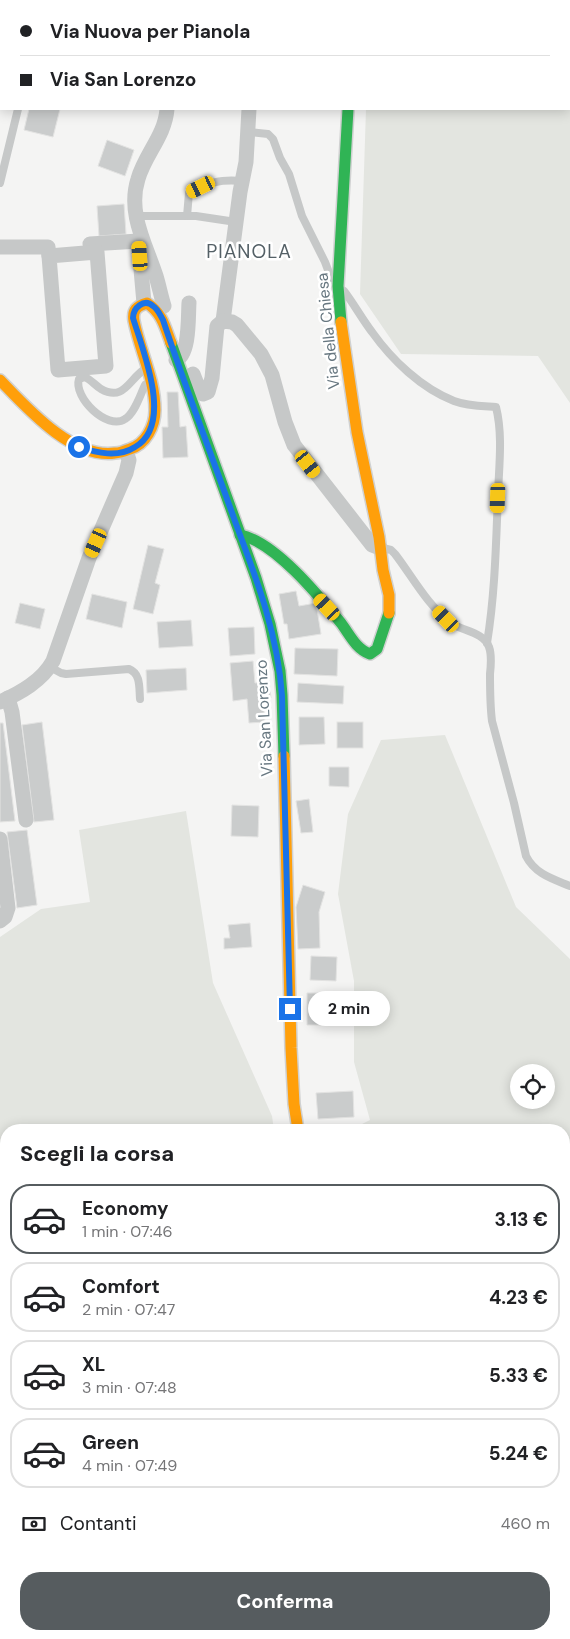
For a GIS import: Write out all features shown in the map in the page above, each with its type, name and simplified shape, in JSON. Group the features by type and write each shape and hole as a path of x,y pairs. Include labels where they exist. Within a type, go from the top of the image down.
{"main road":[{"name":"Via della Chiesa","path":"240,535 244,534 254,538 283,560 342,624 359,647 366,653 375,652 379,646 389,616 389,594 357,432 340,316 338,286 348,110"},
{"name":"Via San Lorenzo","path":"144,303 153,306 160,313 178,359 269,618 280,670 291,1056 297,1124"},
{"path":"0,380 38,419 60,437 79,447 100,452 113,454 126,451 142,442 153,424 155,409 150,380 133,318 136,308 144,303"}],"street":[{"path":"144,303 136,216 137,181 165,127 167,110"},
{"path":"223,321 246,162 249,110"},
{"path":"90,244 139,236"},
{"path":"139,236 156,275 164,306"},
{"path":"0,247 48,247 58,370 84,372 106,366 97,252 49,256"},
{"path":"189,303 185,349 178,359 188,363 200,392 203,394 207,393 210,389 216,333 219,323 223,321 232,322 261,354 272,375 285,422 294,445 366,537 375,546 380,548"},
{"path":"26,820 12,712 4,700 26,689 50,667 89,558 126,473 129,460 126,451"},
{"path":"0,839 8,908 5,918 0,921"}],"lane":[{"path":"0,183 18,110"},
{"path":"248,132 268,134 273,139 280,158 289,174 302,216 325,262 332,282 349,297 372,332 389,353 410,373 454,401 496,407 499,418 498,475 492,612 487,643 491,655 490,693 492,720 514,803 524,851 529,863 538,872 570,886"},
{"path":"187,216 189,193 213,181 243,181"},
{"path":"136,216 187,216 236,222"},
{"path":"147,368 138,374 126,388 118,392 104,390 84,372 77,383 82,397 99,415 114,422 128,417 150,380"},
{"path":"380,548 388,549 395,554 437,610 446,619 487,643"},
{"path":"50,667 66,674 128,669 136,673 138,678 140,699"}],"shaded area":[{"path":"366,110 570,110 570,403 538,356 401,354 360,294"},
{"path":"445,735 516,907 570,959 570,1124 362,1124 370,1120 354,1062 354,981 338,894 348,814 381,740"},
{"path":"186,811 213,983 272,1116 273,1124 0,1124 0,937 41,909 90,902 79,830"}],"building":[{"path":"29,110 60,110 53,137 24,130"},
{"path":"107,140 134,150 125,176 98,166"},
{"path":"124,204 126,234 99,236 97,206"},
{"path":"167,392 178,392 180,427 186,426 188,457 163,458 162,427 168,427"},
{"path":"148,545 164,549 155,583 160,585 153,614 133,609"},
{"path":"296,591 299,606 316,603 321,634 289,639 287,624 284,624 279,594"},
{"path":"92,594 127,602 122,628 86,619"},
{"path":"20,603 45,609 40,629 15,623"},
{"path":"191,620 193,646 159,648 157,622"},
{"path":"254,627 255,654 230,656 228,628"},
{"path":"295,648 338,649 337,676 294,674"},
{"path":"253,661 255,683 269,682 271,698 263,698 265,722 249,723 247,699 233,701 230,663"},
{"path":"186,668 187,690 147,693 146,670"},
{"path":"298,683 344,686 343,704 297,702"},
{"path":"299,717 324,717 325,744 299,745"},
{"path":"42,722 54,820 34,822 22,725"},
{"path":"337,722 363,722 363,748 337,748"},
{"path":"0,723 3,723 15,821 0,822"},
{"path":"329,767 349,767 349,787 329,786"},
{"path":"309,799 313,832 301,833 296,801"},
{"path":"232,805 259,806 258,837 231,836"},
{"path":"27,830 37,905 17,908 7,832"},
{"path":"303,885 325,892 319,912 320,948 298,949 296,907"},
{"path":"250,923 252,947 224,949 224,938 230,938 228,925"},
{"path":"311,956 337,957 336,981 310,980"},
{"path":"307,993 323,993 323,1004 332,1004 332,1025 307,1025"},
{"path":"353,1091 354,1117 318,1119 316,1093"}],"traffic: fast":[{"path":"341,322 338,286 348,110"},
{"path":"171,343 256,578 270,624 280,671 284,756"},
{"path":"240,535 253,539 267,547 295,571 332,612 350,637 365,652 370,654 377,649 389,613"}],"traffic: slow":[{"path":"0,380 37,417 67,440 99,453 121,452 136,447 145,439 155,416 153,387 134,321 136,309 147,303 152,307 162,321 171,343"},
{"path":"341,322 357,432 389,595 389,613"},
{"path":"284,756 291,1048 297,1124"}],"district":[{"name":"PIANOLA","path":"249,251"}],"route":[{"path":"79,447 108,454 118,453 138,446 151,430 155,417 154,401 150,378 133,318 134,310 138,306 144,303 150,304 160,313 163,320 259,587 276,645 282,696 290,1009"}]}
